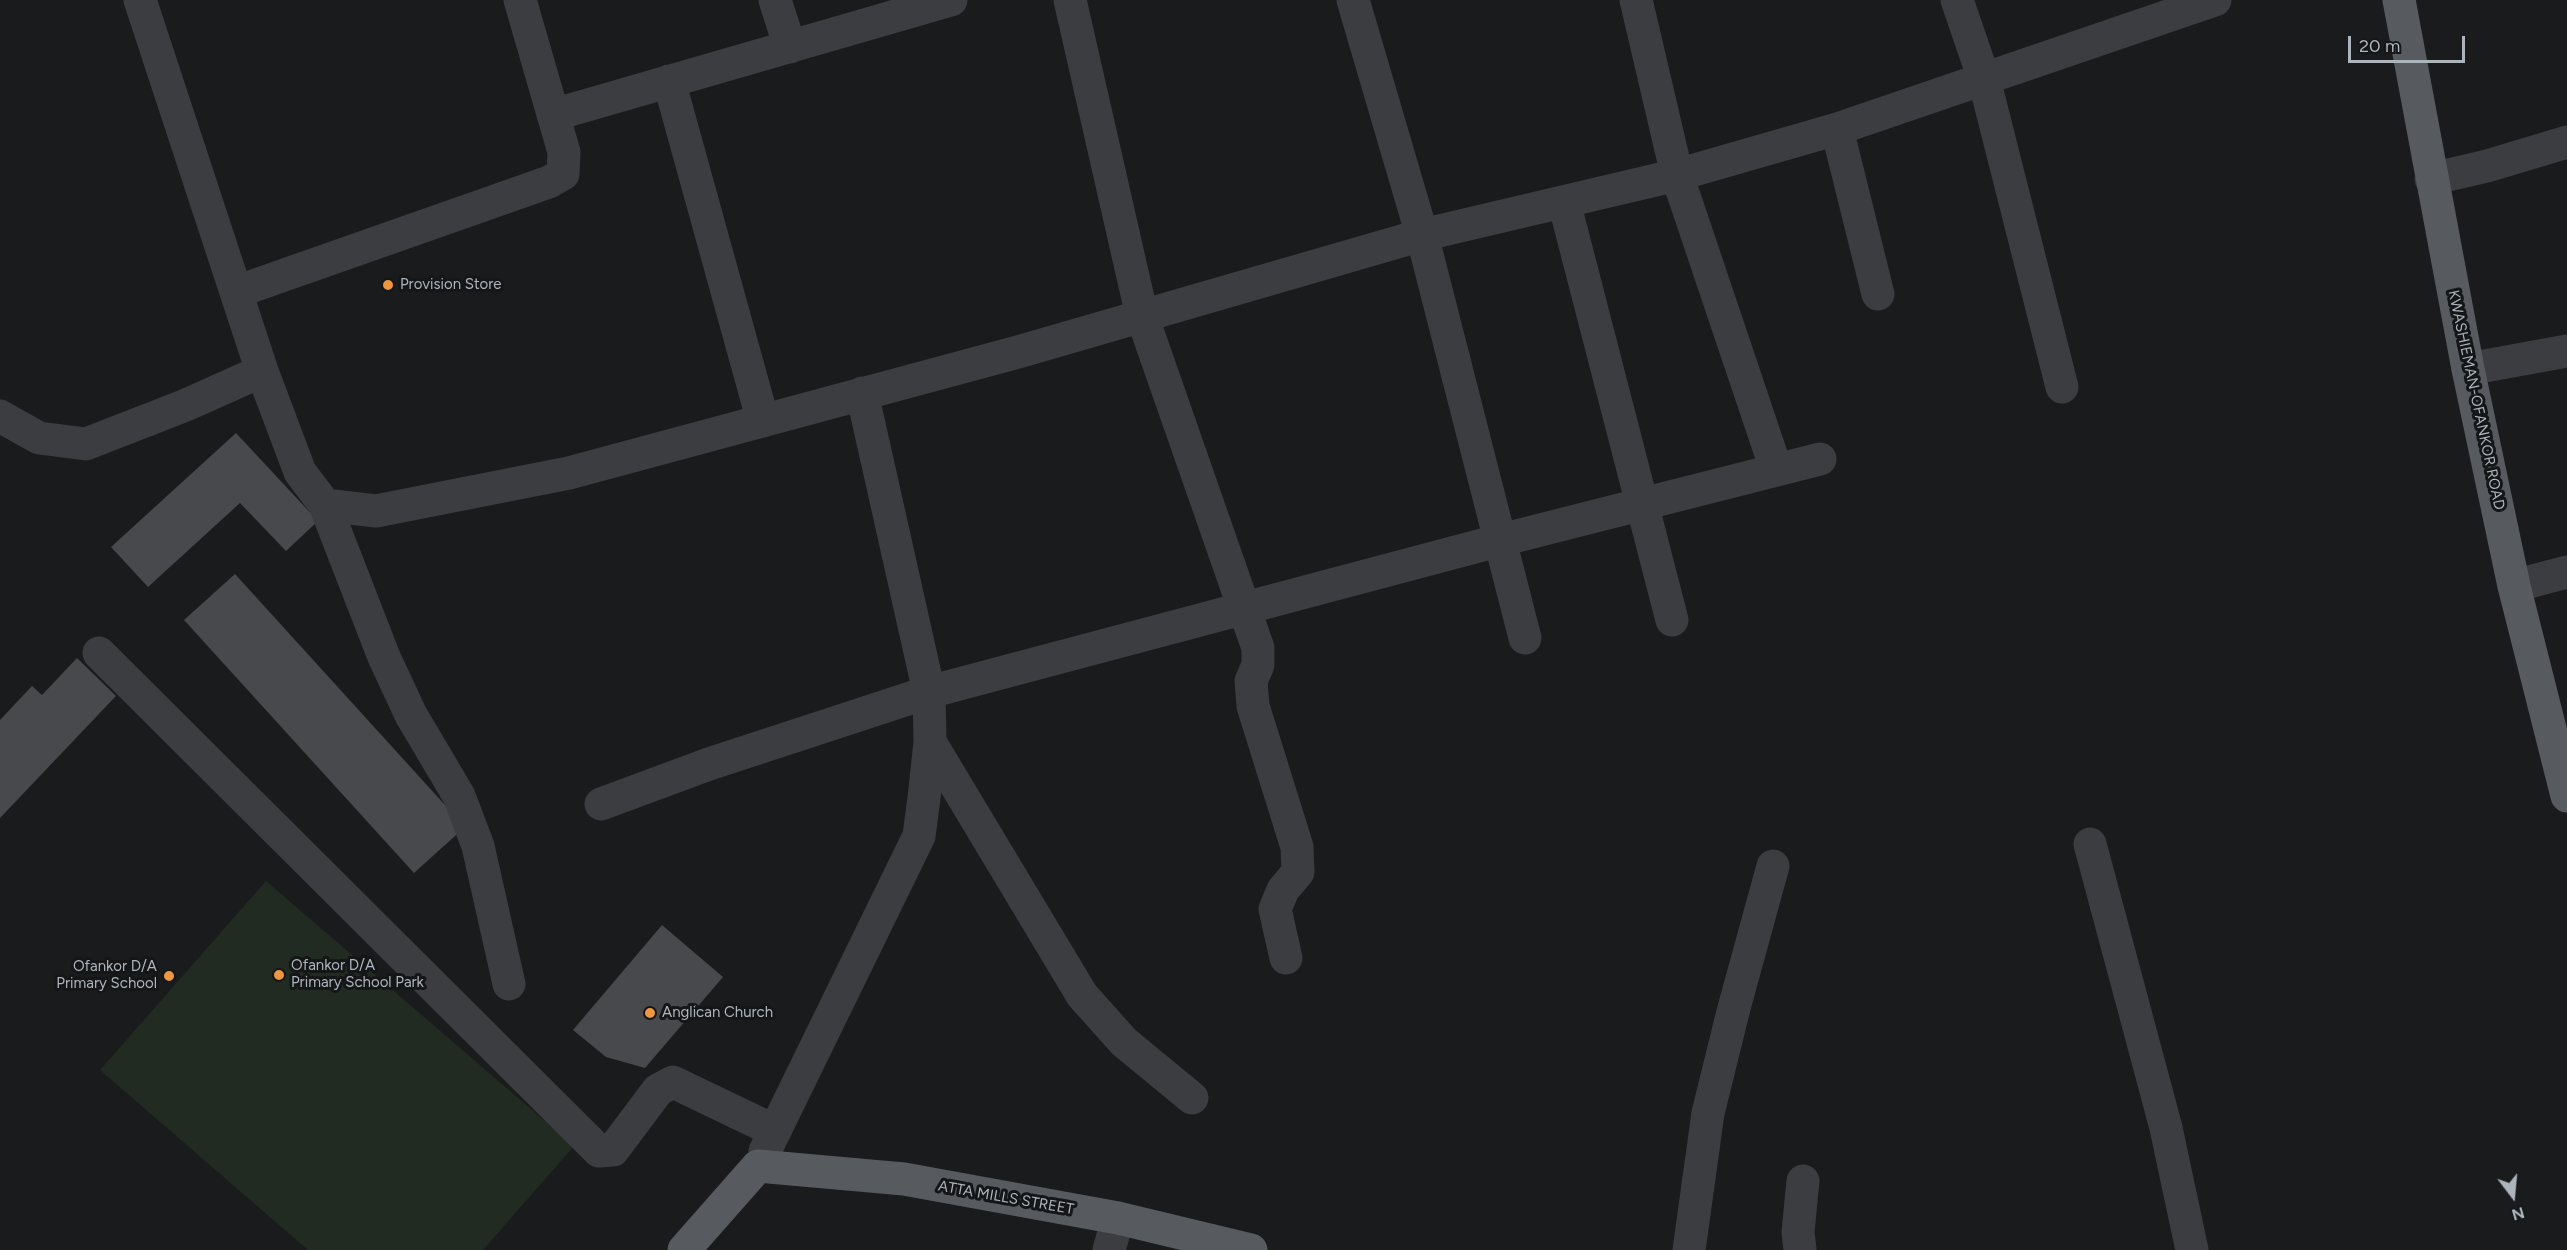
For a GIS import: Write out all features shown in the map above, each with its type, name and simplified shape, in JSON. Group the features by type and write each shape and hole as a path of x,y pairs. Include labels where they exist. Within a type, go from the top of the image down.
{"main road":[{"name":"KWASHIEMAN-OFANKOR ROAD","path":"2399,0 2468,369 2514,586 2565,777"},
{"name":"ATTA MILLS STREET","path":"758,1166 904,1179 1118,1218 1251,1250"},
{"path":"684,1250 758,1166"}],"street":[{"path":"140,0 262,371 300,472 325,505 384,657 411,715 463,806 478,846 509,984"},
{"path":"236,292 549,182 563,174 564,152 520,0"},
{"path":"776,0 790,48"},
{"path":"553,115 951,0"},
{"path":"1070,0 1143,316 1246,607 1258,648 1258,665 1251,681 1253,706 1297,847 1298,873 1283,890 1275,909 1286,958"},
{"path":"1353,0 1422,235 1525,638"},
{"path":"1636,0 1677,175 1776,469"},
{"path":"1957,0 1984,79 2062,387"},
{"path":"325,505 376,512 570,473 1143,316 1422,235 1677,175 1837,129 2215,0"},
{"path":"669,81 763,421"},
{"path":"1837,129 1878,294"},
{"path":"2432,179 2487,166 2567,142"},
{"path":"1564,202 1672,620"},
{"path":"2468,369 2567,351"},
{"path":"0,416 39,438 86,444 186,405 262,371"},
{"path":"758,1166 919,836 930,742 929,692 862,393"},
{"path":"601,804 709,764 929,692 1501,540 1821,459"},
{"path":"2514,586 2567,572"},
{"path":"99,653 599,1151 613,1150 658,1090 673,1083 775,1131"},
{"path":"930,742 1082,995 1124,1042 1192,1098"},
{"path":"2090,844 2166,1128 2192,1250"},
{"path":"1689,1250 1708,1113 1773,866"},
{"path":"1800,1250 1798,1232 1803,1181"},
{"path":"1109,1250 1118,1218"}],"shaded area":[{"name":"Ofankor D/A Primary School Park","path":"266,881 574,1146 483,1250 308,1250 100,1070"}],"building":[{"path":"236,433 318,521 286,551 240,503 148,587 111,547"},
{"path":"235,574 465,827 414,873 184,620"},
{"path":"77,658 116,696 0,818 0,720 32,686 42,695"},
{"path":"662,925 723,977 645,1068 606,1057 573,1030"}],"place":[{"name":"Provision Store","path":"388,285"},
{"name":"Ofankor D/A Primary School Park","path":"279,975"},
{"name":"Ofankor D/A Primary School","path":"169,976"},
{"name":"Anglican Church","path":"650,1013"}]}
